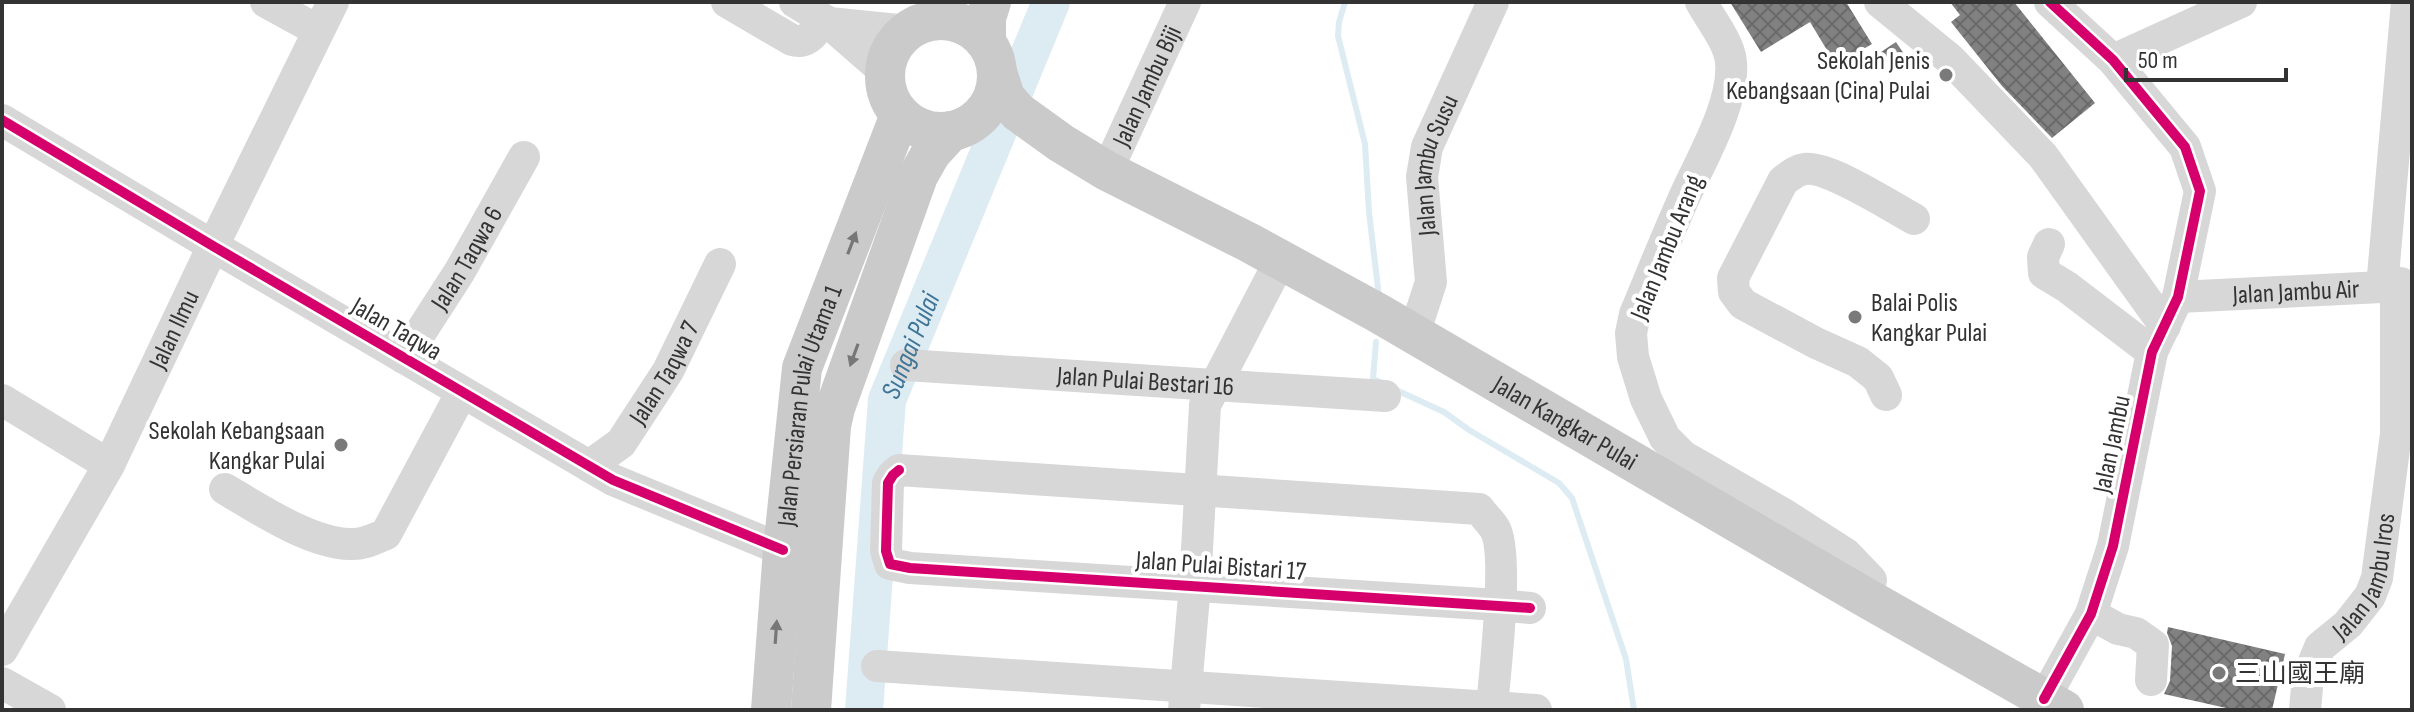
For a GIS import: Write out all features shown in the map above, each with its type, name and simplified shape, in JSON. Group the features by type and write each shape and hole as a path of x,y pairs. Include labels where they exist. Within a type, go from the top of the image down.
{"main road":[{"path":"991,2 986,18 991,105"},
{"path":"930,18 963,24 991,105 933,132 915,126 900,115 886,87 885,72 891,51 930,18"},
{"name":"Jalan Kangkar Pulai","path":"991,105 1107,171 1248,242 1414,334 2054,704"},
{"name":"Jalan Persiaran Pulai Utama 1","path":"811,710 831,426 835,408 918,176 931,153 991,105"},
{"name":"Jalan Persiaran Pulai Utama 1","path":"771,710 783,550 802,368 900,115"}],"street":[{"path":"266,2 317,30"},
{"name":"Jalan Ilmu","path":"2,650 109,465 333,2"},
{"path":"727,2 800,43 808,40 827,21 930,18"},
{"path":"795,2 827,21 885,72"},
{"name":"Jalan Jambu Biji","path":"1107,171 1185,2"},
{"name":"Jalan Jambu Susu","path":"1414,334 1431,282 1422,177 1427,147 1493,2"},
{"name":"Jalan Jambu Arang","path":"1701,2 1722,38 1731,61 1728,94 1635,314 1631,333 1633,357 1646,399 1665,438 1683,456 1846,554 1871,580"},
{"path":"1880,2 1951,60 2043,156 2159,339"},
{"path":"2050,2 2113,60 2241,2"},
{"name":"Jalan Jambu Iros","path":"2305,710 2308,676 2320,647 2348,624 2370,596 2377,578 2396,434 2397,284 2407,2"},
{"name":"Jalan Jambu","path":"2054,704 2091,614 2113,546 2159,339 2178,297 2200,191 2185,147 2113,60"},
{"name":"Jalan Taqwa","path":"2,120 613,480 783,550"},
{"name":"Jalan Taqwa 6","path":"404,358 460,271 524,157"},
{"path":"1886,395 1878,378 1858,362 1743,304 1734,292 1733,278 1783,181 1797,170 1809,168 1827,172 1914,219"},
{"path":"2049,244 2043,257 2044,273 2159,339"},
{"path":"1185,698 1205,405 1280,261"},
{"name":"Jalan Taqwa 7","path":"589,466 621,443 668,371 720,264"},
{"name":"Jalan Jambu Air","path":"2178,297 2397,284"},
{"name":"Jalan Pulai Bestari 16","path":"906,365 1385,396"},
{"path":"225,489 318,537 351,544 370,541 386,534 462,392"},
{"path":"2,400 109,465"},
{"name":"Jalan Pulai Bistari 17","path":"1199,490 899,470 888,483 886,551 890,564 910,568 1515,606"},
{"path":"1199,490 1479,509 1496,530 1515,606 1492,706"},
{"path":"2091,614 2118,629 2136,633 2153,645 2151,680"},
{"path":"877,666 1185,698 1492,706 1536,710"},
{"path":"2,683 50,710"}],"building":[{"path":"1730,2 1846,2 1872,44 1836,65 1810,22 1761,52"},
{"path":"1950,2 2014,2 2095,103 2052,138 2002,86 1951,22 1960,15"},
{"path":"1896,42 1906,57 1885,70 1875,56"},
{"name":"三山國王廟","path":"2168,627 2285,654 2272,710 2235,710 2164,694 2170,681 2172,646"}],"waterway":[{"name":"Sungai Pulai","path":"864,710 887,400 1051,2"},
{"path":"1345,2 1338,36 1365,144 1379,297"},
{"path":"1376,342 1373,379 1380,382"},
{"path":"1394,389 1444,412 1559,483 1572,498 1626,659 1634,710"}],"cycle path":[{"path":"2044,699 2091,614 2113,546 2152,352 2178,297 2200,191 2185,147 2113,60 2050,2"},
{"path":"2,120 613,480 783,550"},
{"path":"899,470 888,483 886,551 890,564 910,568 1530,608"}],"place":[{"name":"Sekolah Jenis Kebangsaan (Cina) Pulai","path":"1946,75"},
{"name":"Balai Polis Kangkar Pulai","path":"1855,317"},
{"name":"Sekolah Kebangsaan Kangkar Pulai","path":"341,445"},
{"name":"三山國王廟","path":"2219,673"}]}
